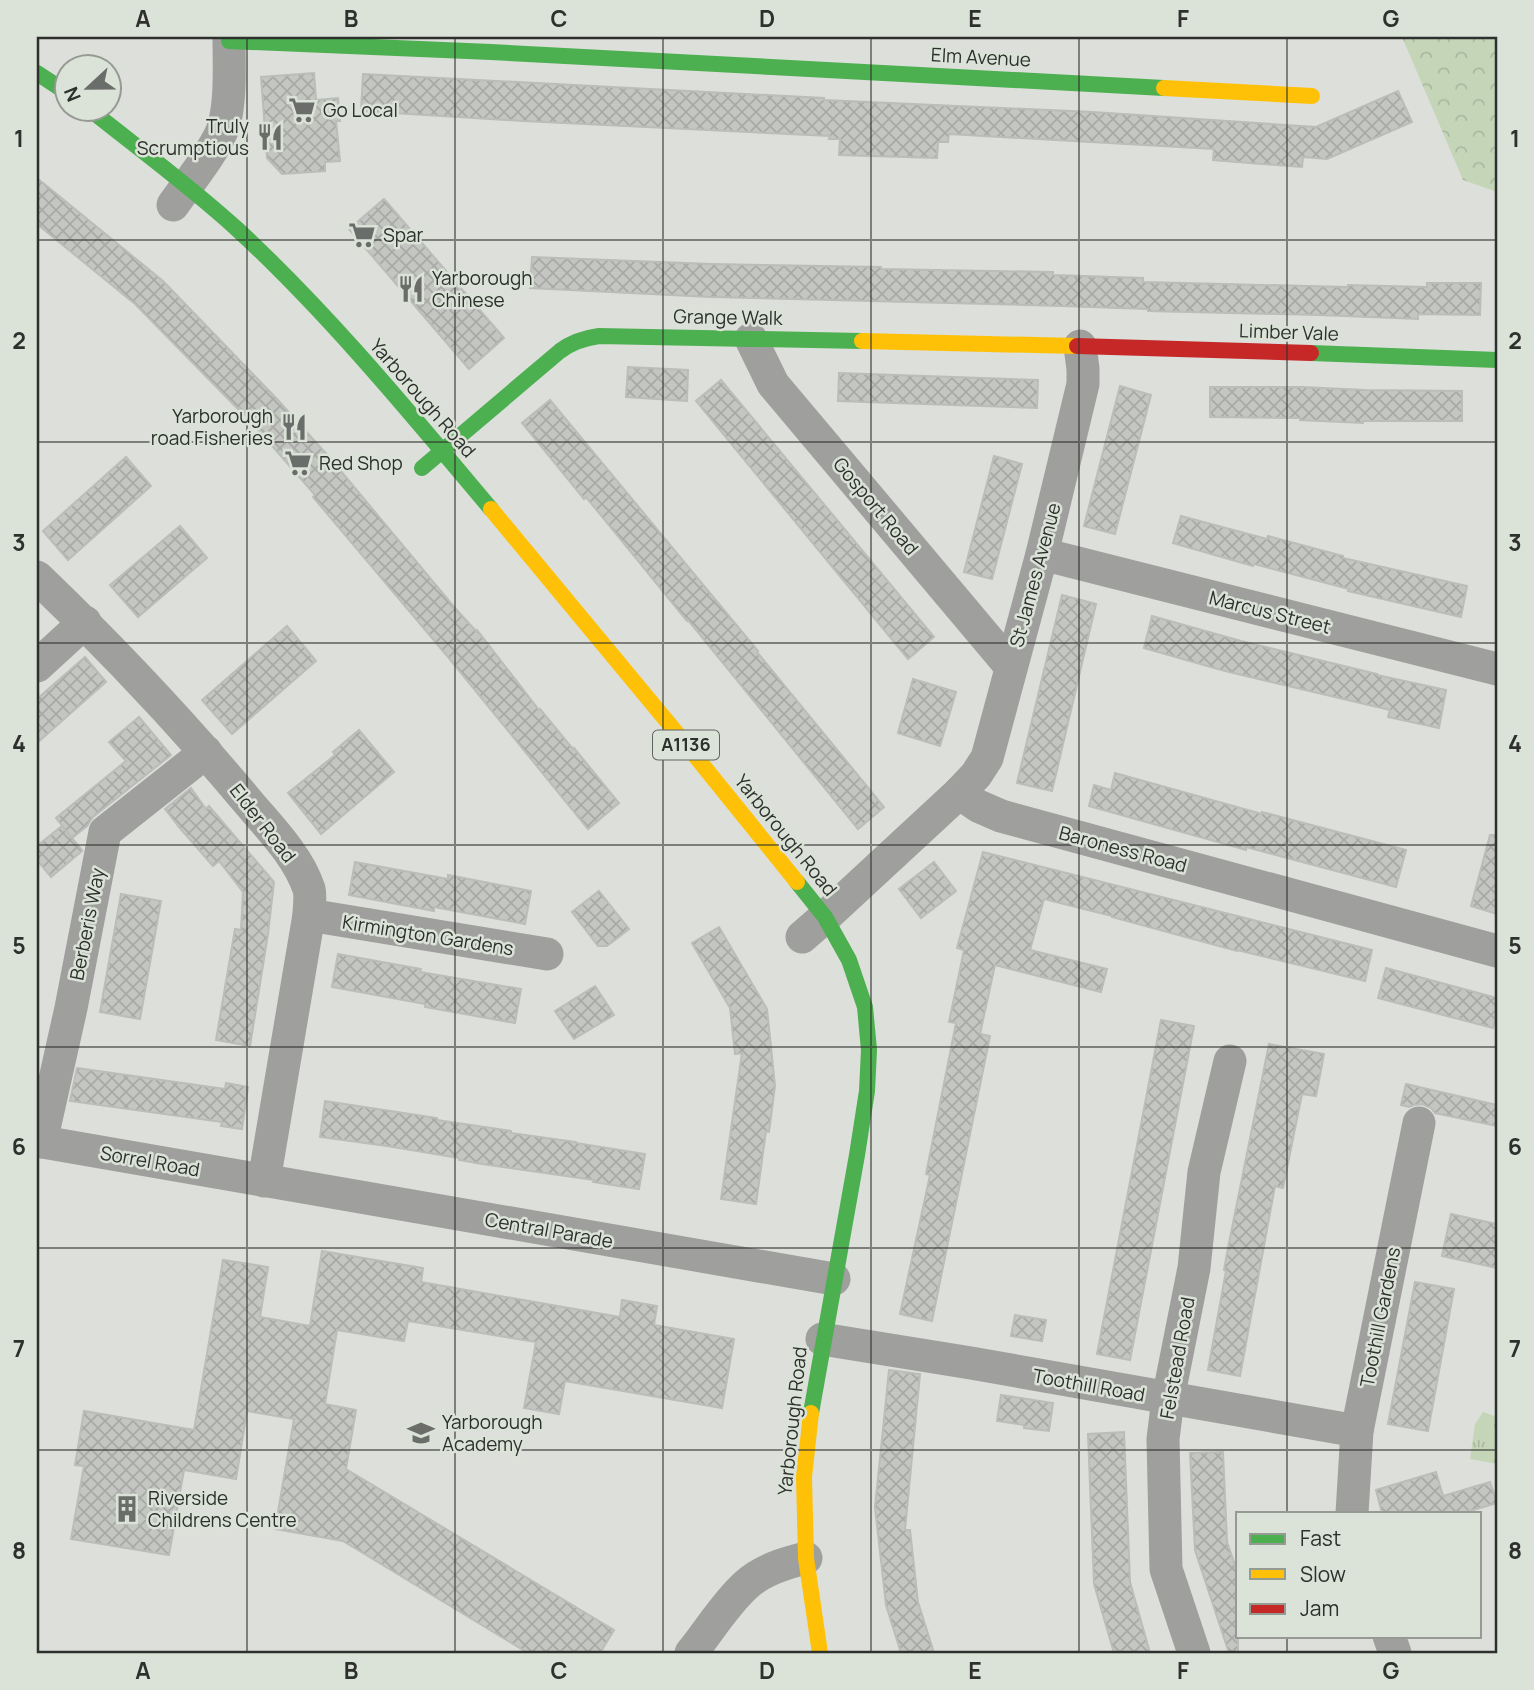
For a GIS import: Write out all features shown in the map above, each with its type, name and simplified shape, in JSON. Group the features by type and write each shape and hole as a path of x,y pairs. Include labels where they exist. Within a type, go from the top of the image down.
{"street":[{"name":"Elm Avenue","path":"229,39 491,45 1312,96"},
{"path":"180,195 224,127 228,104 229,39"},
{"path":"37,73 52,83"},
{"name":"Yarborough Road","path":"103,122 180,195 236,229 314,306 544,572 814,927 849,960 865,1007 869,1050 867,1091 812,1398 804,1477 806,1558 820,1653"},
{"name":"Grange Walk","path":"422,468 554,356 582,338 599,336 1080,346"},
{"name":"Gosport Road","path":"751,339 773,384 1011,667"},
{"name":"Limber Vale","path":"1080,346 1497,360"},
{"name":"St James Avenue","path":"959,793 987,758 1042,554 1083,384 1080,346"},
{"name":"Marcus Street","path":"1042,554 1497,669"},
{"name":"Elder Road","path":"37,576 85,622 206,752 288,850 310,891 309,915 264,1181"},
{"path":"37,666 85,622"},
{"name":"Berberis Way","path":"39,1142 71,1008 105,832 206,752"},
{"path":"814,927 959,793"},
{"name":"Baroness Road","path":"959,793 978,806 1001,816 1497,951"},
{"name":"Kirmington Gardens","path":"309,915 547,954"},
{"name":"Felstead Road","path":"1194,1653 1166,1569 1163,1439 1168,1399 1194,1268 1204,1172 1230,1061"},
{"name":"Toothill Gardens","path":"1352,1512 1357,1431 1419,1123"},
{"name":"Sorrel Road","path":"39,1142 264,1181"},
{"name":"Central Parade","path":"264,1181 834,1279"},
{"name":"Toothill Road","path":"822,1339 1357,1431"},
{"path":"691,1653 746,1585 778,1566 806,1558"}],"green space":[{"path":"1402,37 1497,37 1497,192 1463,180"},
{"path":"1483,1412 1497,1417 1497,1464 1470,1459 1475,1424"}],"building":[{"path":"314,73 316,100 338,98 340,121 336,121 340,161 325,162 325,171 282,174 267,158 261,77"},
{"path":"363,74 1093,112 1316,127 1398,91 1412,122 1327,159 1303,157 1302,167 1213,160 1214,149 949,134 948,142 938,142 937,158 839,155 840,139 829,139 830,136 361,111"},
{"path":"37,178 163,281 277,399 455,608 477,630 539,710 619,803 588,829 313,497 315,495 239,408 135,304 37,224"},
{"path":"384,199 504,338 469,369 349,229"},
{"path":"532,257 1053,272 1053,275 1143,278 1143,282 1348,287 1427,287 1427,283 1481,283 1480,315 1418,314 1418,319 711,297 530,288"},
{"path":"628,367 688,370 687,401 626,397"},
{"path":"839,373 1038,380 1037,408 838,401"},
{"path":"721,380 934,637 908,659 696,401"},
{"path":"1120,386 1151,395 1115,534 1084,526"},
{"path":"1210,387 1462,391 1462,421 1363,423 1300,418 1210,417"},
{"path":"550,400 884,807 858,829 688,620 522,423"},
{"path":"994,456 1022,464 992,579 964,572"},
{"path":"126,457 151,486 68,560 43,531"},
{"path":"1181,516 1267,539 1268,536 1343,558 1467,586 1461,617 1348,591 1349,589 1173,543"},
{"path":"180,526 207,558 138,617 110,585"},
{"path":"1062,595 1096,604 1052,791 1017,783"},
{"path":"1152,616 1241,641 1446,690 1439,728 1388,717 1390,710 1225,671 1144,648"},
{"path":"287,626 316,661 232,734 202,700"},
{"path":"85,657 106,682 37,743 37,699"},
{"path":"913,679 956,692 940,746 898,733"},
{"path":"139,717 171,755 93,817 87,826 72,838 56,818 126,761 109,742"},
{"path":"359,730 394,772 321,834 288,793 335,755 333,752"},
{"path":"1115,773 1406,850 1396,887 1246,847 1246,850 1089,806 1094,785 1111,790"},
{"path":"191,788 206,809 209,806 274,882 250,1046 216,1040 235,929 241,930 243,892 219,861 213,866 165,809"},
{"path":"62,826 82,851 51,877 37,860 37,846"},
{"path":"1490,835 1497,835 1497,914 1471,906"},
{"path":"983,852 1372,950 1365,981 1237,951 1044,899 1030,950 1107,969 1101,992 995,965 980,1034 990,1036 932,1321 900,1314 930,1175 926,1174 956,1023 949,1022 964,950 957,948"},
{"path":"355,862 448,879 448,875 531,891 525,924 349,895"},
{"path":"934,862 956,891 921,918 899,889"},
{"path":"599,891 629,929 607,946 598,946 572,912"},
{"path":"121,894 161,901 140,1019 100,1012"},
{"path":"719,927 767,1009 775,1086 756,1204 721,1199 742,1053 735,1054 730,1008 692,943"},
{"path":"338,954 421,969 420,972 521,989 515,1023 332,987"},
{"path":"1386,968 1497,998 1493,1028 1378,998"},
{"path":"595,986 614,1015 574,1039 555,1011"},
{"path":"1161,1020 1194,1026 1130,1360 1097,1354"},
{"path":"1269,1044 1324,1054 1316,1096 1302,1094 1283,1188 1275,1186 1240,1376 1208,1370 1228,1248"},
{"path":"77,1068 225,1089 226,1083 248,1087 242,1129 221,1126 222,1122 70,1101"},
{"path":"1406,1084 1497,1105 1497,1126 1435,1113 1422,1104 1409,1107 1401,1105"},
{"path":"325,1101 645,1154 639,1189 320,1137"},
{"path":"1451,1214 1497,1224 1497,1268 1442,1256"},
{"path":"322,1251 423,1268 421,1282 620,1317 622,1300 657,1306 654,1325 734,1339 722,1408 565,1381 559,1414 524,1408 536,1342 408,1321 404,1341 337,1330 325,1404 356,1410 346,1469 614,1630 600,1653 528,1653 343,1541 275,1529 294,1419 247,1411 236,1479 184,1470 169,1555 71,1539 84,1466 75,1465 84,1411 194,1430 223,1260 268,1267 260,1317 310,1326"},
{"path":"1415,1282 1454,1289 1428,1431 1388,1424"},
{"path":"1015,1315 1046,1320 1042,1341 1011,1336"},
{"path":"889,1370 920,1374 905,1530 910,1530 918,1602 934,1653 901,1653 886,1605 875,1507"},
{"path":"1001,1395 1053,1403 1049,1431 997,1421"},
{"path":"1124,1432 1130,1582 1150,1653 1114,1653 1094,1584 1088,1434"},
{"path":"1223,1452 1227,1542 1236,1568 1238,1653 1229,1653 1195,1550 1190,1453"},
{"path":"1436,1472 1443,1496 1490,1482 1497,1503 1466,1512 1382,1512 1376,1490"}],"traffic: fast":[{"path":"229,41 491,52 1164,88"},
{"path":"37,73 52,83"},
{"path":"106,122 237,229 304,295 368,365 491,509"},
{"path":"422,468 560,351 583,339 599,336 862,341"},
{"path":"1311,353 1497,360"},
{"path":"797,882 825,917 849,960 865,1007 869,1050 867,1091 857,1155 811,1413"}],"traffic: slow":[{"path":"1164,88 1312,96"},
{"path":"862,341 1077,346"},
{"path":"491,509 797,882"},
{"path":"811,1413 804,1477 806,1558 820,1653"}],"traffic: jam":[{"path":"1077,346 1311,353"}],"place":[{"name":"Go Local","path":"302,110"},
{"name":"Truly Scrumptious","path":"270,137"},
{"name":"Spar","path":"362,235"},
{"name":"Yarborough Chinese","path":"411,289"},
{"name":"Yarborough road Fisheries","path":"294,427"},
{"name":"Red Shop","path":"298,463"},
{"name":"Yarborough Academy","path":"421,1433"},
{"name":"Riverside Childrens Centre","path":"127,1509"}]}
